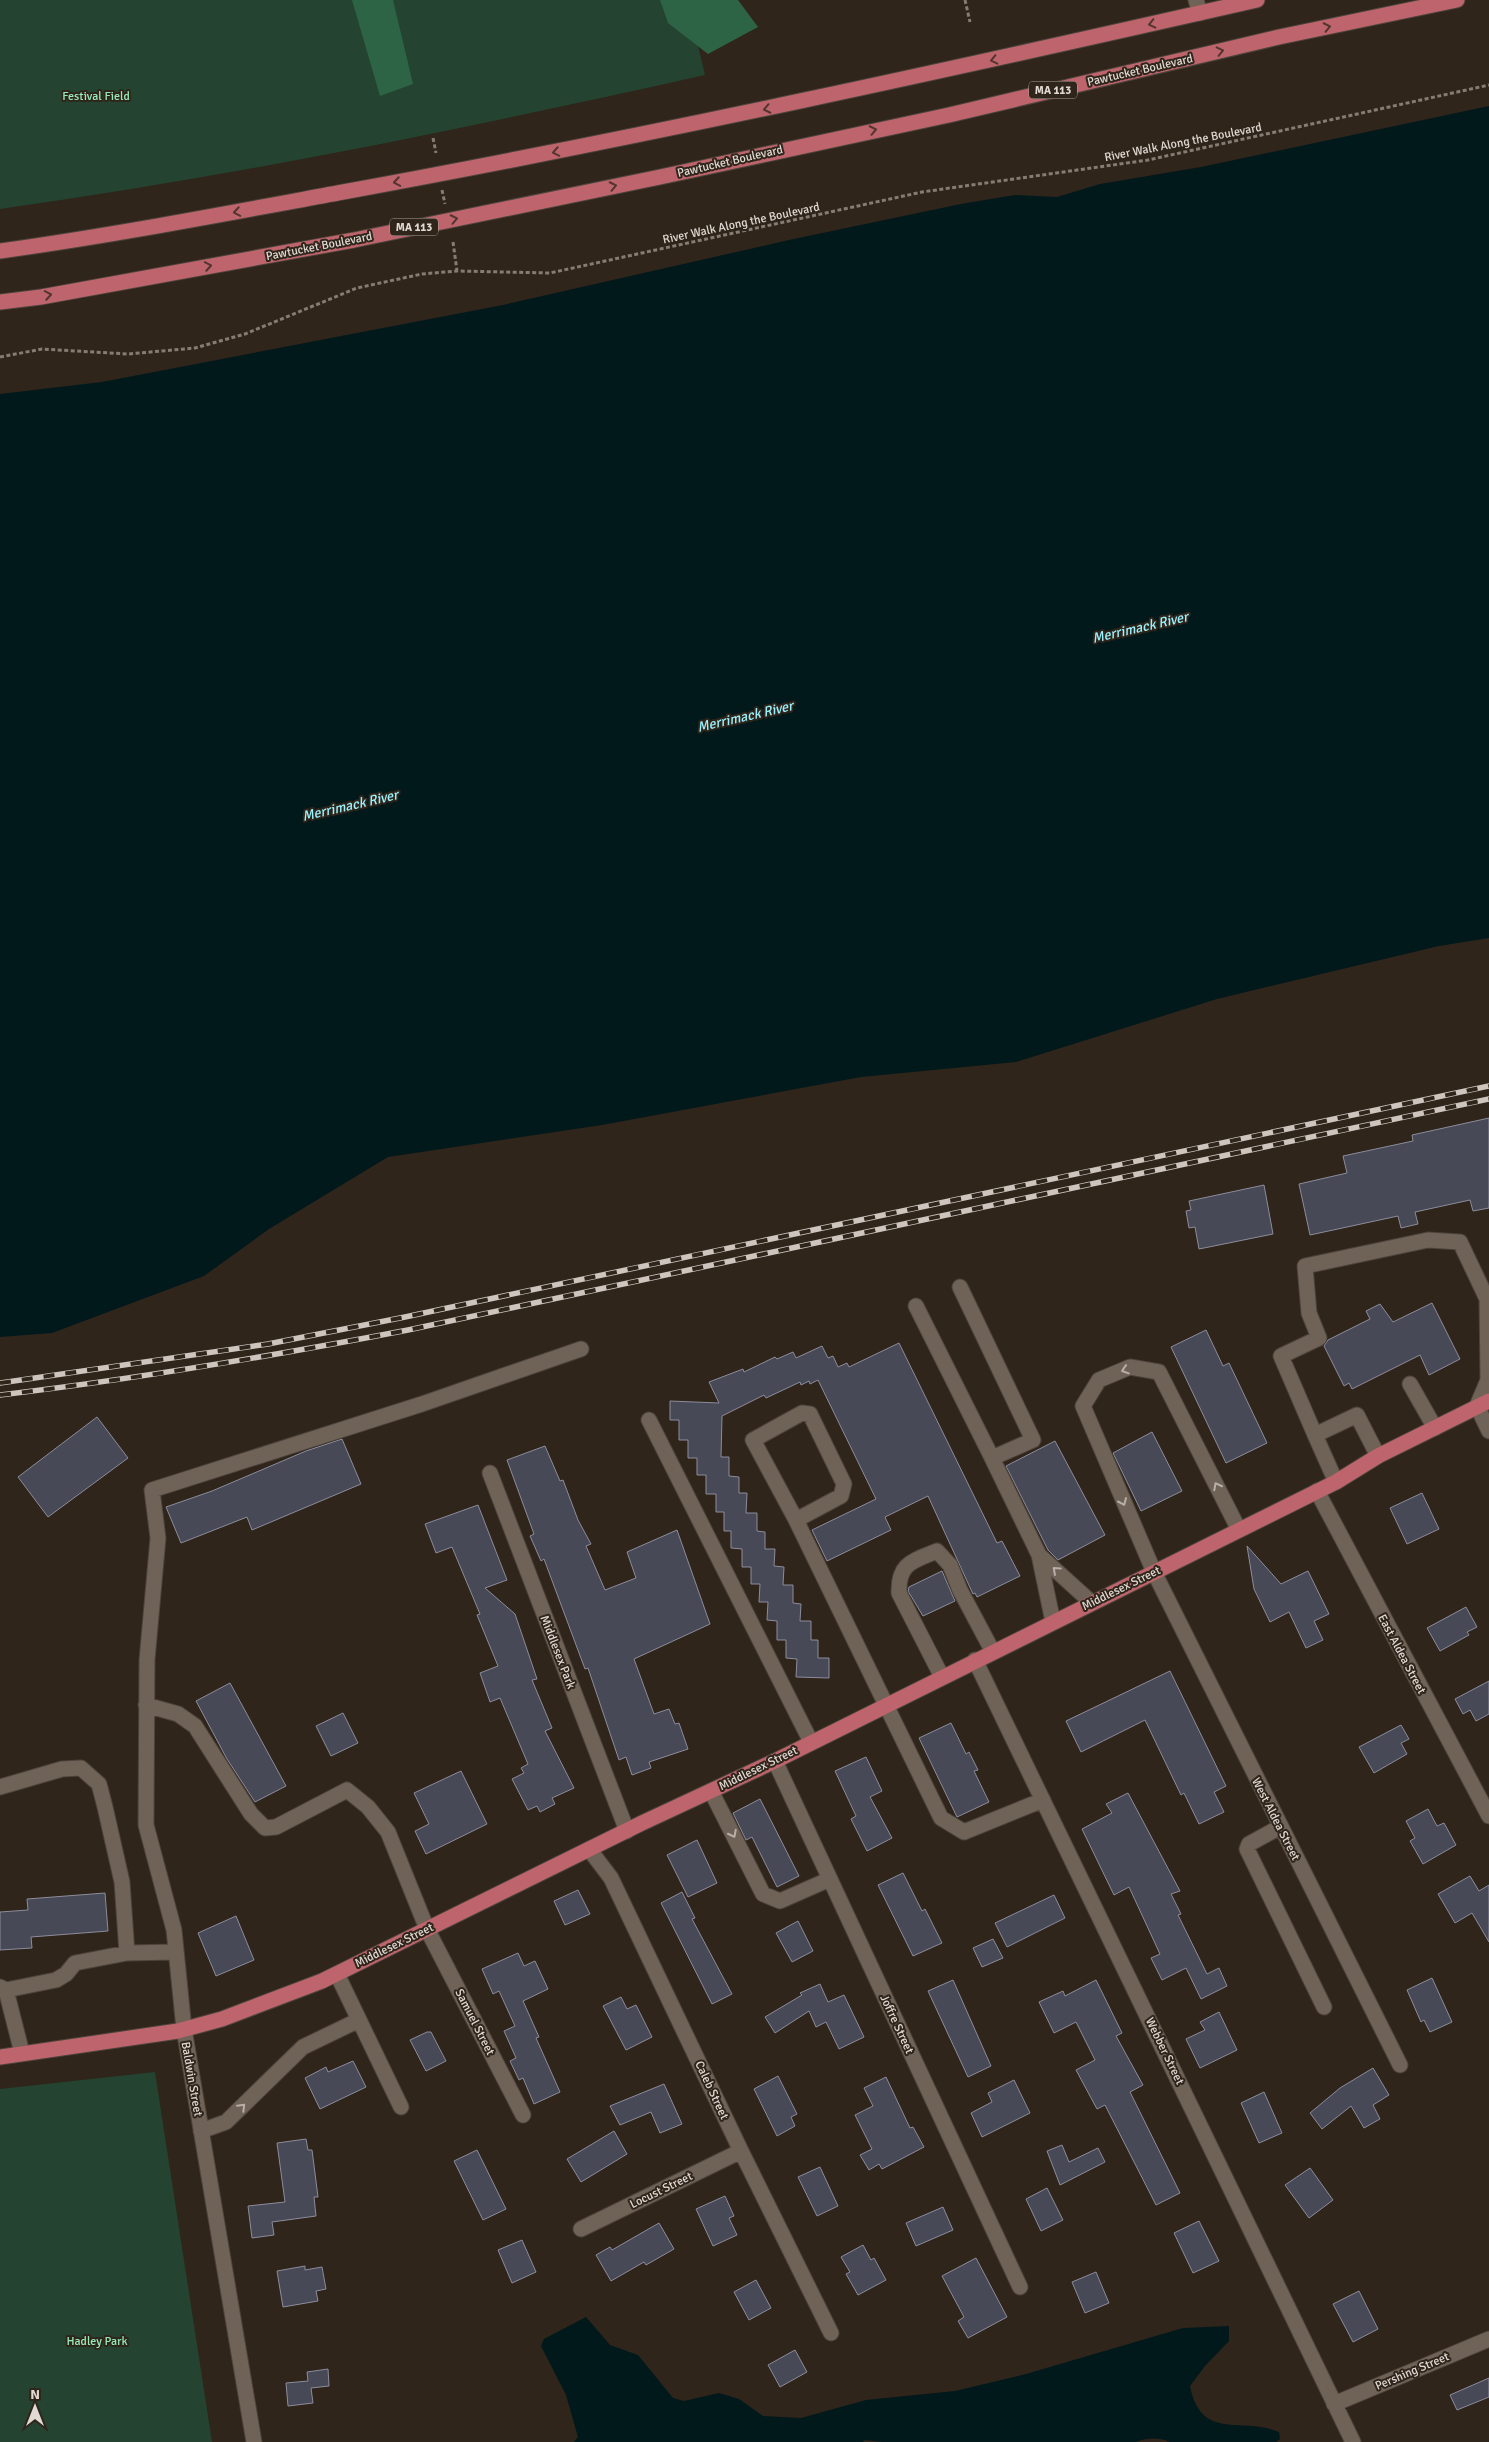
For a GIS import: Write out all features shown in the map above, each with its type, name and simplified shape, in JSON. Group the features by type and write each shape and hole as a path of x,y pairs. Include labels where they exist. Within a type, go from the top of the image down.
{"main road":[{"path":"0,251 206,217 590,145 889,83 1198,6 1257,0"},
{"name":"Pawtucket Boulevard","path":"0,302 41,297 354,240 651,179 949,115 1279,37 1457,0"},
{"name":"Middlesex Street","path":"0,2057 184,2029 222,2019 337,1974 589,1849 775,1761 1336,1482 1378,1456 1483,1403"}],"street":[{"path":"1336,1482 1281,1356 1319,1338 1309,1314 1305,1266 1428,1240 1460,1242 1487,1299 1488,1380 1483,1403 1489,1431"},
{"path":"960,1287 1032,1440 992,1458"},
{"path":"916,1306 1039,1555 1054,1622"},
{"name":"Baldwin Street","path":"254,2442 184,2029 174,1930 146,1825 147,1660 158,1538 152,1490 422,1404 582,1349"},
{"name":"West Aldea Street","path":"1238,1530 1159,1372 1130,1367 1099,1380 1083,1406 1154,1572 1400,2065"},
{"path":"1410,1384 1435,1428"},
{"path":"796,1520 841,1496 844,1484 810,1414 802,1413 753,1440 796,1520 941,1818 964,1832 1043,1800"},
{"path":"1315,1435 1357,1416 1378,1456"},
{"path":"648,1420 811,1742"},
{"name":"Middlesex Park","path":"490,1473 627,1831"},
{"name":"East Aldea Street","path":"1316,1491 1489,1816"},
{"path":"942,1677 899,1593 898,1578 908,1563 937,1551 950,1565 960,1590 993,1652"},
{"path":"1039,1555 1092,1603"},
{"name":"Webber Street","path":"975,1660 1353,2442"},
{"name":"Samuel Street","path":"146,1710 178,1714 195,1726 250,1814 265,1828 276,1827 347,1790 368,1807 388,1832 427,1929 523,2116"},
{"name":"Joffre Street","path":"775,1761 1020,2287"},
{"path":"0,1787 62,1768 81,1768 99,1784 122,1882 127,1954"},
{"path":"711,1791 763,1894 780,1901 830,1879"},
{"path":"1280,1827 1249,1844 1247,1849 1324,2007"},
{"name":"Caleb Street","path":"589,1849 611,1878 740,2151 831,2334"},
{"path":"22,2053 3,1989 56,1980 66,1974 75,1963 127,1954 175,1952"},
{"path":"337,1974 401,2107"},
{"path":"202,2131 226,2122 303,2046 359,2020"},
{"name":"Locust Street","path":"581,2229 740,2151"},
{"name":"Pershing Street","path":"1334,2404 1489,2339"}],"path":[{"path":"965,0 970,22"},
{"name":"River Walk Along the Boulevard","path":"0,356 42,350 128,354 195,348 245,334 357,288 422,274 456,271 550,273 922,192 1148,160 1489,85"},
{"path":"433,138 436,153"},
{"path":"442,188 445,204"},
{"path":"453,242 456,271"}],"green space":[{"name":"Festival Field","path":"0,0 687,0 705,75 442,132 266,166 0,209"},
{"path":"352,0 393,0 413,84 380,96"},
{"path":"660,0 738,0 758,27 708,54 668,23"},
{"name":"Hadley Park","path":"155,2072 212,2442 0,2442 0,2089"}],"water":[{"name":"Merrimack River","path":"1489,106 1489,938 1439,946 1217,999 1016,1062 861,1077 602,1125 388,1157 269,1229 204,1276 52,1333 0,1337 0,394 102,382 503,305 789,240 961,204 1015,195 1057,197 1100,184 1201,167"},
{"path":"586,2317 610,2345 638,2355 673,2398 684,2401 719,2393 739,2399 763,2416 801,2418 866,2400 955,2391 1026,2374 1183,2328 1229,2326 1229,2341 1205,2366 1190,2386 1195,2403 1203,2415 1213,2421 1265,2428 1279,2432 1280,2439 1276,2442 1169,2442 1161,2439 1152,2439 1136,2442 882,2442 865,2440 863,2442 574,2442 578,2437 566,2395 541,2346 544,2339"}],"building":[{"path":"1489,1118 1489,1208 1473,1211 1470,1200 1415,1212 1418,1224 1401,1228 1398,1216 1310,1235 1299,1184 1347,1173 1343,1156 1413,1141 1412,1135"},
{"path":"1264,1185 1273,1234 1199,1249 1195,1227 1189,1228 1186,1211 1191,1210 1189,1201"},
{"path":"1432,1303 1460,1359 1429,1375 1420,1355 1352,1389 1349,1383 1344,1386 1324,1346 1328,1340 1370,1319 1366,1311 1380,1304 1393,1322"},
{"path":"1206,1330 1223,1366 1229,1363 1267,1443 1226,1463 1171,1347"},
{"path":"899,1343 997,1543 1002,1541 1020,1576 977,1597 975,1593 973,1594 928,1496 885,1517 891,1530 827,1561 812,1530 876,1499 818,1380 810,1384 809,1381 801,1385 800,1382 766,1398 764,1395 722,1416 721,1457 729,1457 729,1476 739,1477 739,1493 747,1493 746,1513 757,1513 757,1531 765,1532 765,1549 775,1549 774,1566 784,1567 783,1585 793,1585 793,1603 801,1604 800,1621 811,1621 811,1640 818,1640 818,1658 829,1658 829,1678 796,1677 797,1659 786,1658 786,1640 777,1640 777,1621 767,1620 768,1602 759,1602 760,1584 751,1584 751,1567 742,1567 742,1549 731,1548 731,1531 724,1531 724,1512 716,1512 716,1494 706,1494 706,1475 697,1475 697,1458 688,1458 688,1440 679,1440 679,1420 670,1420 670,1401 719,1403 709,1382 743,1369 744,1372 775,1357 777,1359 793,1352 796,1358 822,1346 828,1358 833,1356 838,1367 847,1363 849,1367"},
{"path":"97,1417 128,1458 48,1517 18,1477"},
{"path":"1152,1432 1182,1491 1141,1511 1113,1453"},
{"path":"342,1439 361,1484 252,1530 247,1517 181,1543 166,1507 212,1491 306,1451"},
{"path":"1055,1441 1105,1535 1058,1560 1048,1550 1006,1466"},
{"path":"545,1446 560,1481 563,1480 578,1520 591,1544 586,1546 605,1590 636,1578 627,1552 677,1530 710,1624 634,1659 654,1714 669,1709 675,1724 679,1723 688,1749 649,1762 651,1768 632,1775 626,1757 619,1760 588,1668 585,1669 544,1559 541,1561 530,1536 534,1534 507,1460"},
{"path":"1422,1493 1439,1529 1407,1544 1390,1508"},
{"path":"478,1505 507,1580 485,1588 515,1614 537,1679 532,1680 552,1728 545,1731 574,1788 552,1798 555,1804 540,1812 537,1806 528,1810 512,1779 524,1773 521,1768 528,1764 500,1698 490,1702 480,1673 498,1666 477,1615 480,1614 452,1547 436,1553 425,1524"},
{"path":"1247,1546 1281,1584 1308,1571 1329,1614 1314,1621 1323,1640 1306,1648 1289,1612 1270,1622 1254,1589"},
{"path":"942,1571 955,1601 923,1616 908,1591 909,1587"},
{"path":"1466,1607 1477,1627 1467,1632 1469,1635 1440,1651 1427,1628"},
{"path":"1170,1671 1226,1786 1214,1792 1224,1812 1199,1824 1184,1793 1181,1795 1145,1720 1081,1752 1066,1721"},
{"path":"1489,1681 1489,1714 1476,1721 1470,1710 1463,1714 1455,1699"},
{"path":"230,1683 286,1786 255,1802 227,1759 196,1701"},
{"path":"343,1713 358,1743 331,1756 316,1726"},
{"path":"951,1723 966,1754 969,1752 978,1770 974,1771 989,1802 957,1817 919,1738"},
{"path":"1401,1725 1409,1739 1401,1743 1407,1754 1374,1773 1359,1747"},
{"path":"866,1757 882,1791 870,1797 892,1838 867,1851 851,1819 856,1816 835,1771"},
{"path":"461,1771 487,1824 426,1854 415,1831 429,1824 414,1793"},
{"path":"1128,1793 1180,1891 1171,1894 1181,1914 1178,1915 1207,1974 1219,1968 1227,1986 1201,1999 1186,1968 1162,1980 1151,1958 1160,1954 1129,1887 1114,1895 1082,1829 1112,1813 1106,1804"},
{"path":"760,1799 799,1876 777,1887 752,1837 746,1840 733,1813"},
{"path":"1428,1809 1437,1826 1444,1823 1456,1845 1423,1864 1410,1841 1415,1838 1406,1821"},
{"path":"697,1840 717,1883 688,1897 667,1855"},
{"path":"903,1873 922,1911 925,1909 942,1943 913,1956 878,1885"},
{"path":"1470,1876 1479,1891 1489,1885 1489,1942 1472,1913 1455,1923 1438,1894"},
{"path":"578,1890 590,1914 565,1925 554,1901"},
{"path":"682,1892 695,1918 692,1919 732,1994 712,2004 661,1903"},
{"path":"105,1893 108,1931 31,1937 32,1948 0,1950 0,1912 28,1910 27,1899"},
{"path":"1054,1895 1065,1918 1007,1947 995,1923"},
{"path":"236,1916 254,1960 216,1976 198,1933"},
{"path":"798,1921 813,1951 792,1962 776,1933"},
{"path":"993,1939 1003,1958 982,1967 973,1948"},
{"path":"518,1953 524,1966 535,1961 548,1989 523,2001 539,2037 536,2038 560,2092 534,2104 523,2078 519,2080 510,2061 516,2058 504,2031 515,2026 499,1991 493,1994 482,1969"},
{"path":"1432,1978 1452,2022 1430,2032 1424,2020 1421,2022 1407,1990"},
{"path":"953,1980 991,2066 968,2077 928,1991"},
{"path":"1096,1980 1122,2033 1116,2036 1143,2085 1130,2092 1180,2193 1156,2205 1105,2105 1097,2109 1076,2070 1095,2060 1076,2022 1054,2033 1039,2002 1063,1991 1065,1996"},
{"path":"820,1984 828,2002 844,1995 864,2037 839,2049 826,2022 816,2027 809,2011 775,2033 765,2017 802,1995 800,1993"},
{"path":"621,1997 627,2009 636,2005 652,2037 626,2050 603,2006"},
{"path":"1219,2012 1237,2050 1200,2068 1186,2039 1205,2030 1200,2022"},
{"path":"431,2032 446,2061 426,2071 410,2040"},
{"path":"353,2061 366,2087 320,2109 305,2078 326,2067 328,2072"},
{"path":"1373,2068 1389,2095 1373,2105 1380,2119 1364,2128 1351,2106 1322,2129 1310,2113 1340,2088"},
{"path":"778,2076 797,2114 791,2117 795,2126 777,2136 754,2089"},
{"path":"886,2077 910,2128 913,2127 924,2147 882,2169 879,2164 869,2170 860,2155 872,2149 855,2115 873,2106 864,2088"},
{"path":"1014,2080 1030,2113 982,2137 971,2113 992,2102 988,2093"},
{"path":"664,2084 682,2124 660,2133 651,2112 620,2125 610,2106"},
{"path":"1264,2092 1282,2133 1259,2143 1241,2103"},
{"path":"614,2131 627,2154 581,2182 567,2159"},
{"path":"306,2139 308,2150 312,2150 318,2197 314,2197 316,2216 272,2222 274,2235 252,2238 248,2206 285,2202 277,2143"},
{"path":"1062,2145 1069,2162 1098,2148 1105,2162 1060,2185 1047,2151"},
{"path":"477,2150 506,2209 483,2220 454,2161"},
{"path":"820,2167 838,2206 817,2216 798,2177"},
{"path":"1310,2168 1333,2200 1309,2218 1285,2185"},
{"path":"1047,2188 1063,2220 1041,2231 1026,2199"},
{"path":"725,2196 734,2216 729,2218 737,2235 713,2246 696,2209"},
{"path":"943,2207 953,2230 916,2246 906,2223"},
{"path":"1199,2221 1219,2261 1193,2273 1174,2233"},
{"path":"659,2223 674,2249 646,2265 644,2262 611,2281 596,2255 610,2247 612,2250"},
{"path":"522,2240 536,2272 512,2283 498,2250"},
{"path":"863,2245 871,2260 874,2258 886,2280 858,2295 846,2274 850,2272 841,2257"},
{"path":"976,2258 1007,2317 968,2338 958,2321 964,2317 942,2276"},
{"path":"305,2266 305,2270 322,2267 326,2289 316,2291 318,2301 283,2307 277,2271"},
{"path":"1096,2272 1109,2303 1085,2313 1072,2282"},
{"path":"756,2280 771,2308 749,2320 734,2292"},
{"path":"1359,2291 1378,2329 1353,2342 1333,2304"},
{"path":"795,2350 807,2372 780,2387 768,2365"},
{"path":"328,2369 329,2386 311,2388 313,2403 288,2406 286,2383 308,2381 307,2372"},
{"path":"1489,2378 1489,2397 1457,2410 1450,2395"}],"railway":[{"path":"0,1383 268,1344 405,1317 1489,1086"},
{"path":"0,1395 204,1366 408,1330 1489,1099"}]}
